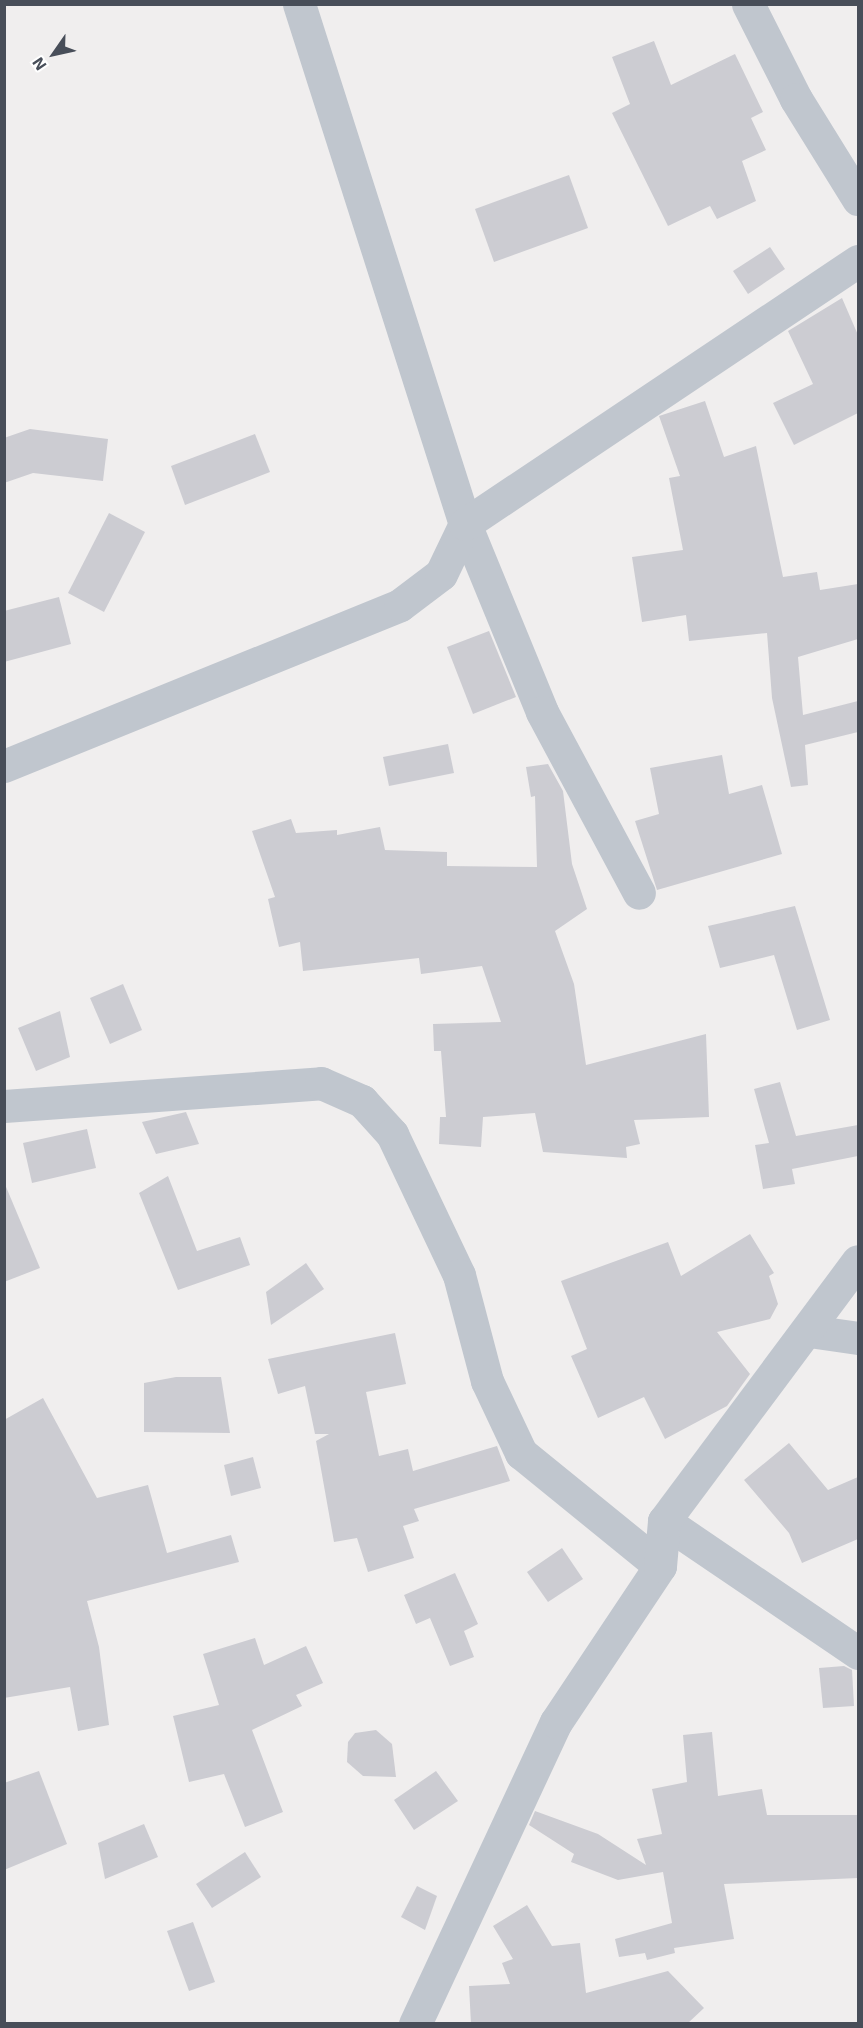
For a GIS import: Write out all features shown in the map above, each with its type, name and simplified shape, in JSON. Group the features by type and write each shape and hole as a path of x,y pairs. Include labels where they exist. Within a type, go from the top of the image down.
{"street":[{"path":"299,4 465,524 542,712 639,893"},
{"path":"748,4 796,99 858,199"},
{"path":"4,766 400,605 441,574 465,524 858,261"},
{"path":"4,1106 321,1083 362,1101 392,1134 459,1275 488,1381 521,1453 660,1566"},
{"path":"415,2024 556,1722 660,1566 664,1521 809,1331 858,1261"},
{"path":"809,1331 858,1338"},
{"path":"664,1521 858,1653"}],"building":[{"path":"654,41 671,85 735,54 763,112 751,118 766,150 742,161 756,201 717,219 710,206 668,226 612,113 630,104 612,57"},
{"path":"569,175 588,228 494,262 475,209"},
{"path":"770,247 785,269 748,294 733,271"},
{"path":"842,298 858,335 858,413 794,445 773,403 813,384 788,331"},
{"path":"705,401 724,457 756,446 783,577 817,572 820,590 858,584 858,639 798,657 803,715 858,701 858,732 805,745 808,785 791,787 772,698 767,633 689,641 686,615 642,622 632,557 683,550 669,478 680,476 659,416"},
{"path":"30,429 108,439 103,481 33,473 4,483 4,438"},
{"path":"255,434 270,472 185,505 171,466"},
{"path":"109,513 145,532 104,612 68,593"},
{"path":"59,597 71,644 4,662 4,611"},
{"path":"489,631 516,697 473,714 447,647"},
{"path":"448,744 454,773 389,786 383,757"},
{"path":"722,755 729,794 762,785 782,854 657,890 635,821 659,814 650,768"},
{"path":"548,764 563,791 572,864 587,909 555,931 574,984 586,1065 706,1034 709,1117 634,1120 640,1144 626,1147 627,1158 543,1152 535,1113 483,1117 481,1147 439,1144 440,1117 446,1117 441,1051 434,1051 433,1024 501,1022 482,966 421,974 419,958 303,971 300,942 279,947 268,899 275,897 252,831 291,819 296,833 337,830 337,835 380,827 385,850 447,852 447,866 537,867 535,796 531,797 526,767"},
{"path":"795,906 830,1020 797,1030 774,955 720,968 708,926"},
{"path":"123,984 142,1030 110,1044 90,998"},
{"path":"60,1011 70,1057 36,1071 18,1028"},
{"path":"780,1082 796,1136 858,1125 858,1156 792,1169 795,1184 763,1189 755,1145 769,1143 754,1089"},
{"path":"186,1112 199,1144 156,1154 142,1122"},
{"path":"87,1129 96,1168 32,1183 23,1143"},
{"path":"168,1176 197,1251 240,1237 250,1265 178,1290 139,1193"},
{"path":"4,1182 40,1268 4,1282"},
{"path":"750,1234 774,1273 769,1276 778,1304 770,1319 717,1332 750,1374 727,1406 665,1439 644,1397 598,1418 571,1356 587,1349 561,1281 668,1242 681,1276"},
{"path":"306,1263 324,1289 271,1325 266,1292"},
{"path":"395,1333 406,1384 366,1392 379,1456 408,1449 413,1471 497,1446 510,1481 414,1509 419,1521 403,1526 414,1558 368,1572 357,1538 334,1542 316,1441 329,1434 315,1434 305,1386 278,1394 268,1359"},
{"path":"176,1377 221,1377 230,1433 144,1432 144,1383"},
{"path":"43,1398 97,1498 148,1485 167,1553 231,1535 239,1562 87,1601 99,1647 109,1725 78,1731 70,1687 4,1698 4,1420"},
{"path":"789,1443 828,1490 858,1477 858,1539 802,1563 789,1533 744,1480"},
{"path":"253,1457 261,1488 231,1496 224,1465"},
{"path":"562,1548 583,1579 548,1602 527,1572"},
{"path":"455,1573 478,1624 464,1631 474,1657 450,1666 430,1618 416,1624 404,1595"},
{"path":"255,1638 264,1665 306,1646 323,1683 296,1695 302,1706 252,1730 283,1812 245,1827 224,1774 189,1782 173,1716 219,1705 203,1654"},
{"path":"844,1666 852,1670 854,1706 823,1708 819,1668"},
{"path":"376,1730 392,1744 396,1777 363,1776 347,1762 348,1742 355,1733"},
{"path":"712,1732 718,1796 762,1789 767,1815 858,1815 858,1878 724,1884 734,1939 674,1948 675,1953 647,1960 645,1953 619,1957 615,1939 672,1923 663,1872 618,1880 571,1862 574,1854 529,1825 535,1811 598,1834 646,1865 637,1839 662,1834 652,1789 687,1782 683,1735"},
{"path":"39,1771 67,1844 4,1870 4,1783"},
{"path":"436,1771 458,1801 414,1830 394,1800"},
{"path":"144,1824 158,1857 105,1879 98,1843"},
{"path":"245,1852 261,1877 212,1908 196,1884"},
{"path":"417,1886 437,1896 425,1930 401,1917"},
{"path":"527,1905 552,1946 580,1943 586,1993 668,1971 704,2008 687,2024 471,2024 469,1986 510,1984 502,1963 513,1959 493,1926"},
{"path":"193,1922 215,1982 189,1991 167,1931"}]}
